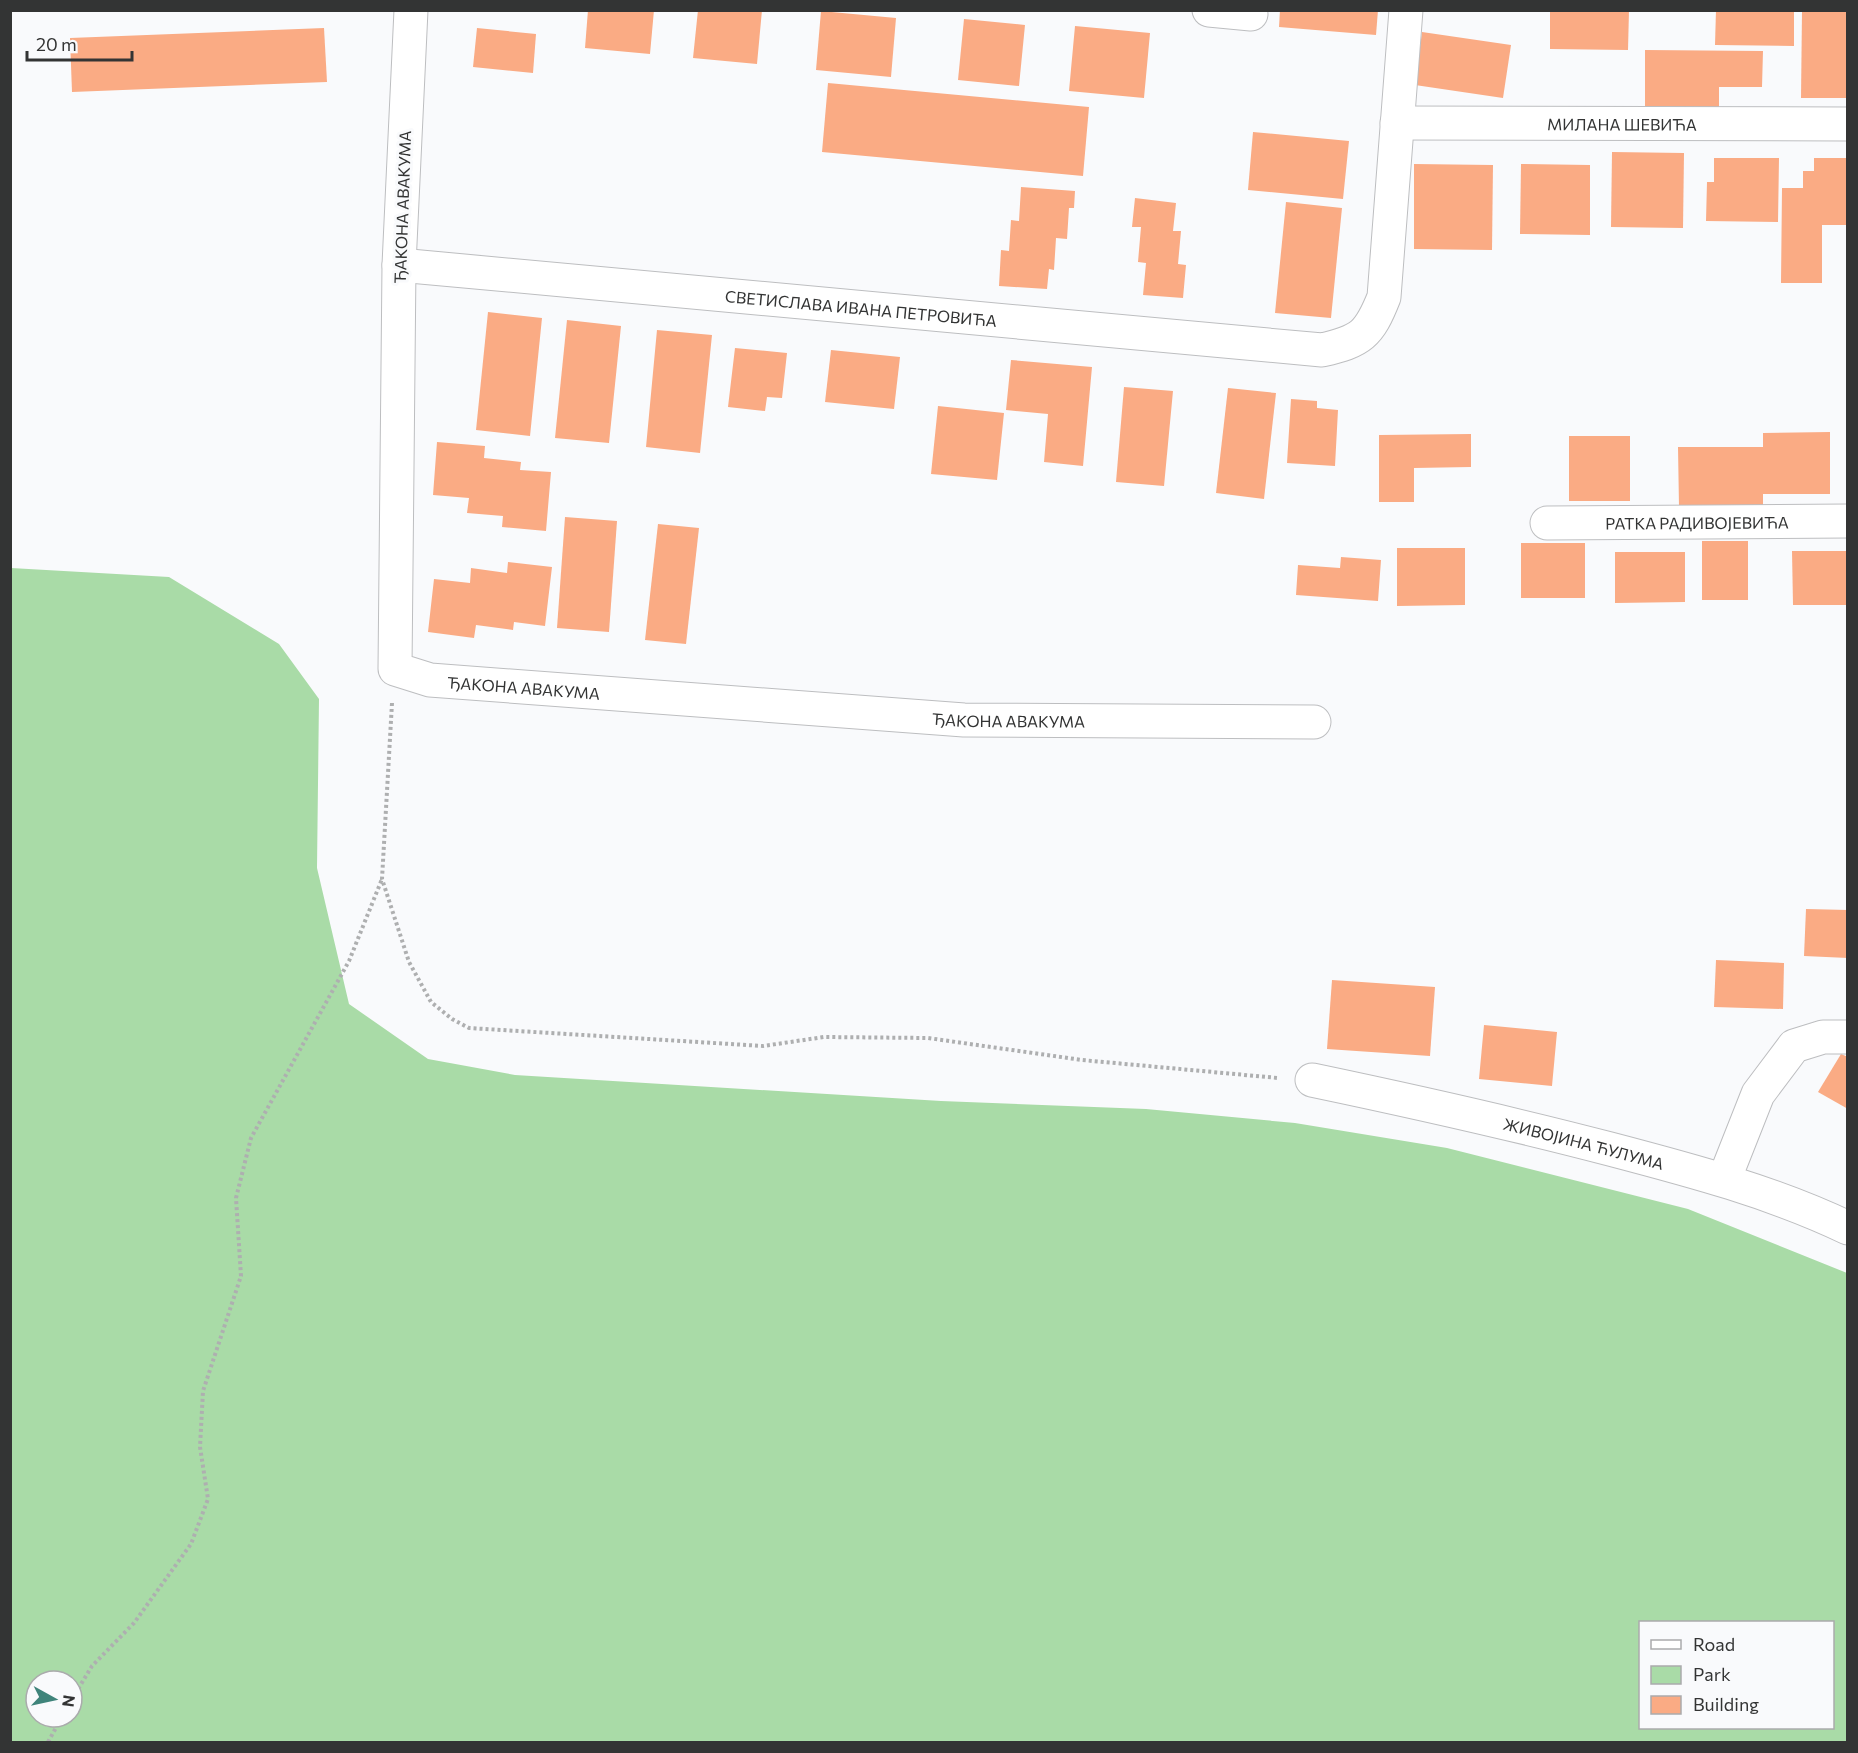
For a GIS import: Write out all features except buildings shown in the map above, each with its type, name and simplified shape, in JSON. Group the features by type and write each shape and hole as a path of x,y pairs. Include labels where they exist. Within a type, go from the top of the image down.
{"street":[{"name":"ЂАКОНА АВАКУМА","path":"411,10 399,265 395,669 430,680 964,720 1314,722"},
{"path":"1209,10 1251,14"},
{"name":"СВЕТИСЛАВА ИВАНА ПЕТРОВИЋА","path":"399,265 1322,350 1352,343 1374,323 1384,297 1406,10"},
{"name":"МИЛАНА ШЕВИЋА","path":"1397,123 1848,124"},
{"name":"РАТКА РАДИВОЈЕВИЋА","path":"1547,523 1848,521"},
{"path":"1724,1180 1758,1094 1794,1046 1824,1037 1848,1037"},
{"name":"ЖИВОЈИНА ЋУЛУМА","path":"1312,1080 1480,1115 1724,1180 1848,1228"}],"path":[{"path":"84,1679 92,1666 134,1623 191,1544 208,1498 200,1447 203,1391 241,1276 236,1198 251,1138 349,961 382,879 395,669"},
{"path":"382,879 410,962 431,1002 452,1019 469,1028 763,1046 824,1036 928,1038 1094,1061 1220,1075 1312,1080"},
{"path":"48,1743 56,1729"}],"green space":[{"path":"11,568 169,577 279,644 319,699 317,868 349,1004 428,1059 515,1075 941,1101 1146,1109 1295,1123 1447,1148 1688,1209 1847,1273 1847,1742 11,1742"}]}
